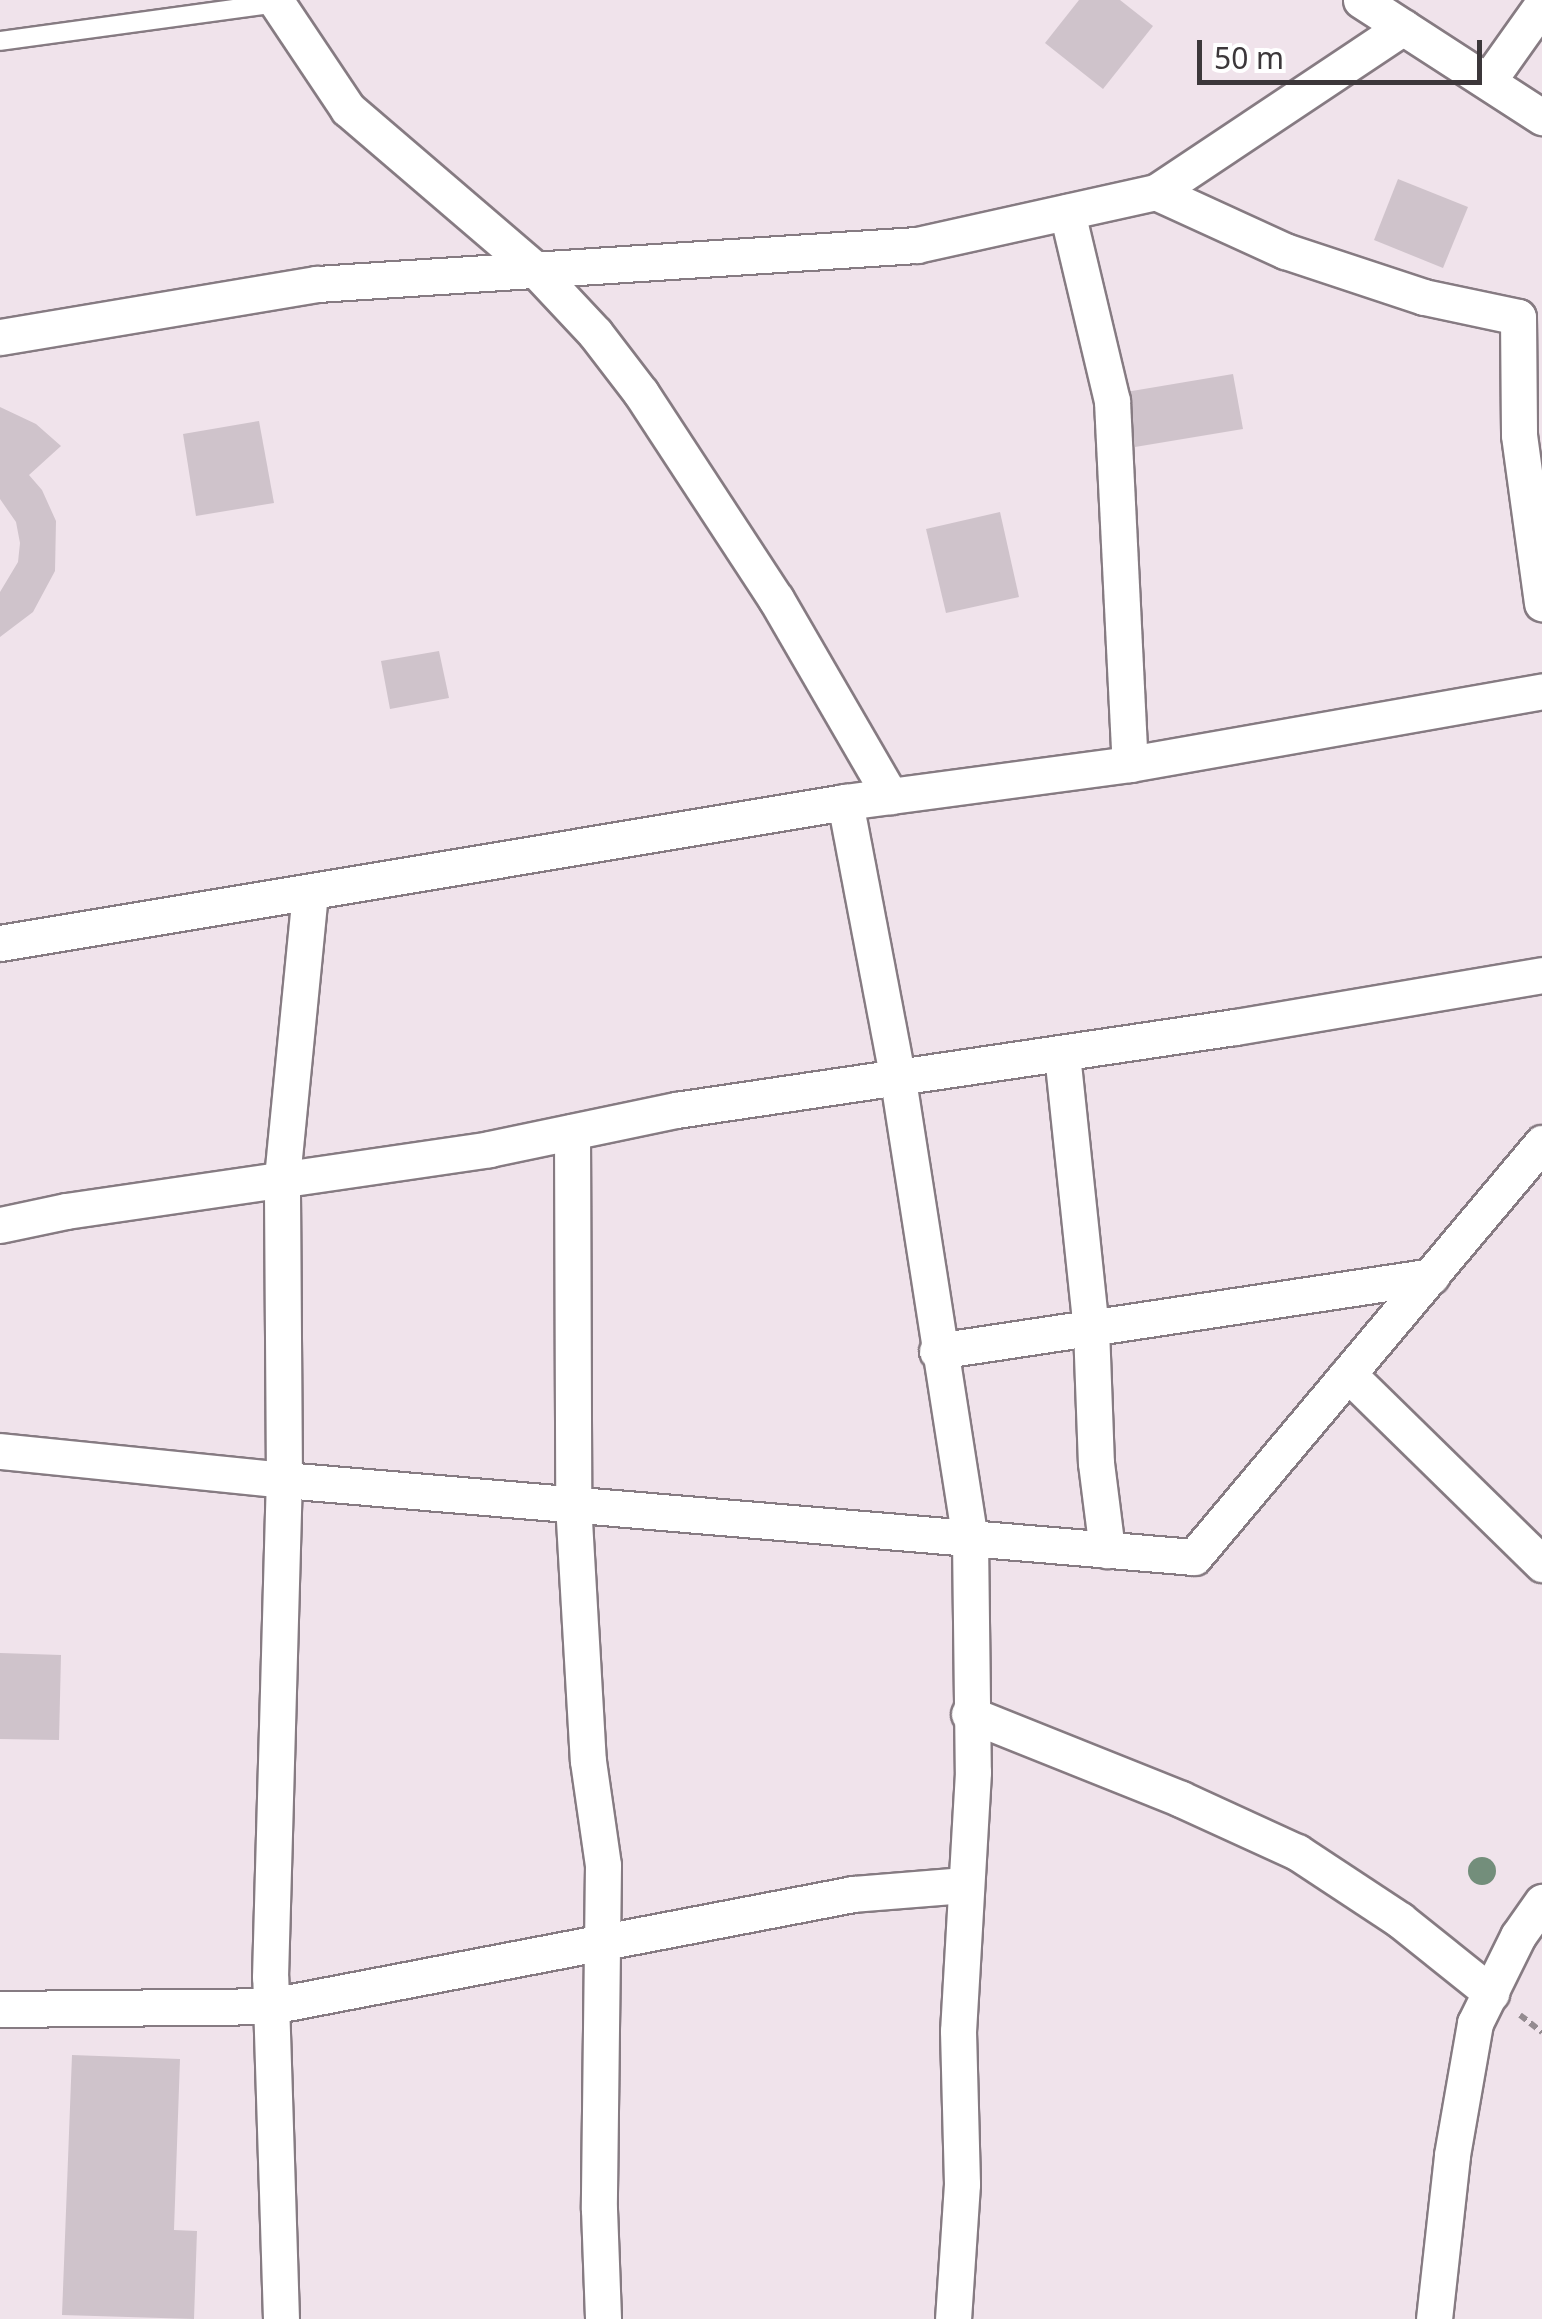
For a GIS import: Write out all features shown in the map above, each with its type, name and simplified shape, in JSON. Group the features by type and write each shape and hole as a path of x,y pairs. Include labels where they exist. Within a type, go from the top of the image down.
{"street":[{"path":"1361,0 1542,117"},
{"path":"276,2 348,109 535,269 595,333 641,393 776,599 890,796"},
{"path":"1488,81 1542,5"},
{"path":"0,338 317,284 917,246 1156,192 1404,26"},
{"path":"1156,192 1285,251 1424,297 1518,317 1519,436 1542,603"},
{"path":"1067,212 1112,401 1130,764"},
{"path":"0,943 845,802 1130,764 1542,691"},
{"path":"845,802 898,1080 937,1351 970,1540 969,1714 973,1772 958,2032 962,2184 953,2319"},
{"path":"282,2319 270,2006 284,1480 282,1178 310,893"},
{"path":"0,1224 489,1149 676,1110 898,1080 1542,975"},
{"path":"1062,1054 1090,1328 1096,1463 1107,1550"},
{"path":"572,1132 574,1503 588,1760 603,1865 599,2209 603,2319"},
{"path":"0,1451 284,1480 1194,1558 1540,1151"},
{"path":"937,1351 1430,1276"},
{"path":"1348,1374 1542,1564"},
{"path":"969,1714 1181,1799 1297,1852 1400,1920 1491,1992"},
{"path":"0,2008 270,2006 854,1894 966,1885"},
{"path":"1434,2319 1452,2154 1475,2023 1518,1936 1542,1902"}],"lane":[{"path":"0,42 276,2"}],"building":[{"path":"1079,0 1120,0 1153,26 1103,89 1045,43"},
{"path":"1398,179 1468,207 1443,268 1374,240"},
{"path":"1233,374 1243,429 1135,447 1126,392"},
{"path":"0,407 36,424 61,446 29,475 42,490 56,521 55,571 33,612 0,637 0,592 18,562 20,543 16,522 0,499"},
{"path":"259,421 274,503 196,516 183,434"},
{"path":"1000,512 1019,597 946,613 926,529"},
{"path":"439,651 449,698 390,709 381,661"},
{"path":"0,1653 61,1655 59,1740 0,1739"},
{"path":"72,2055 180,2059 174,2230 197,2231 194,2319 62,2315"}]}
